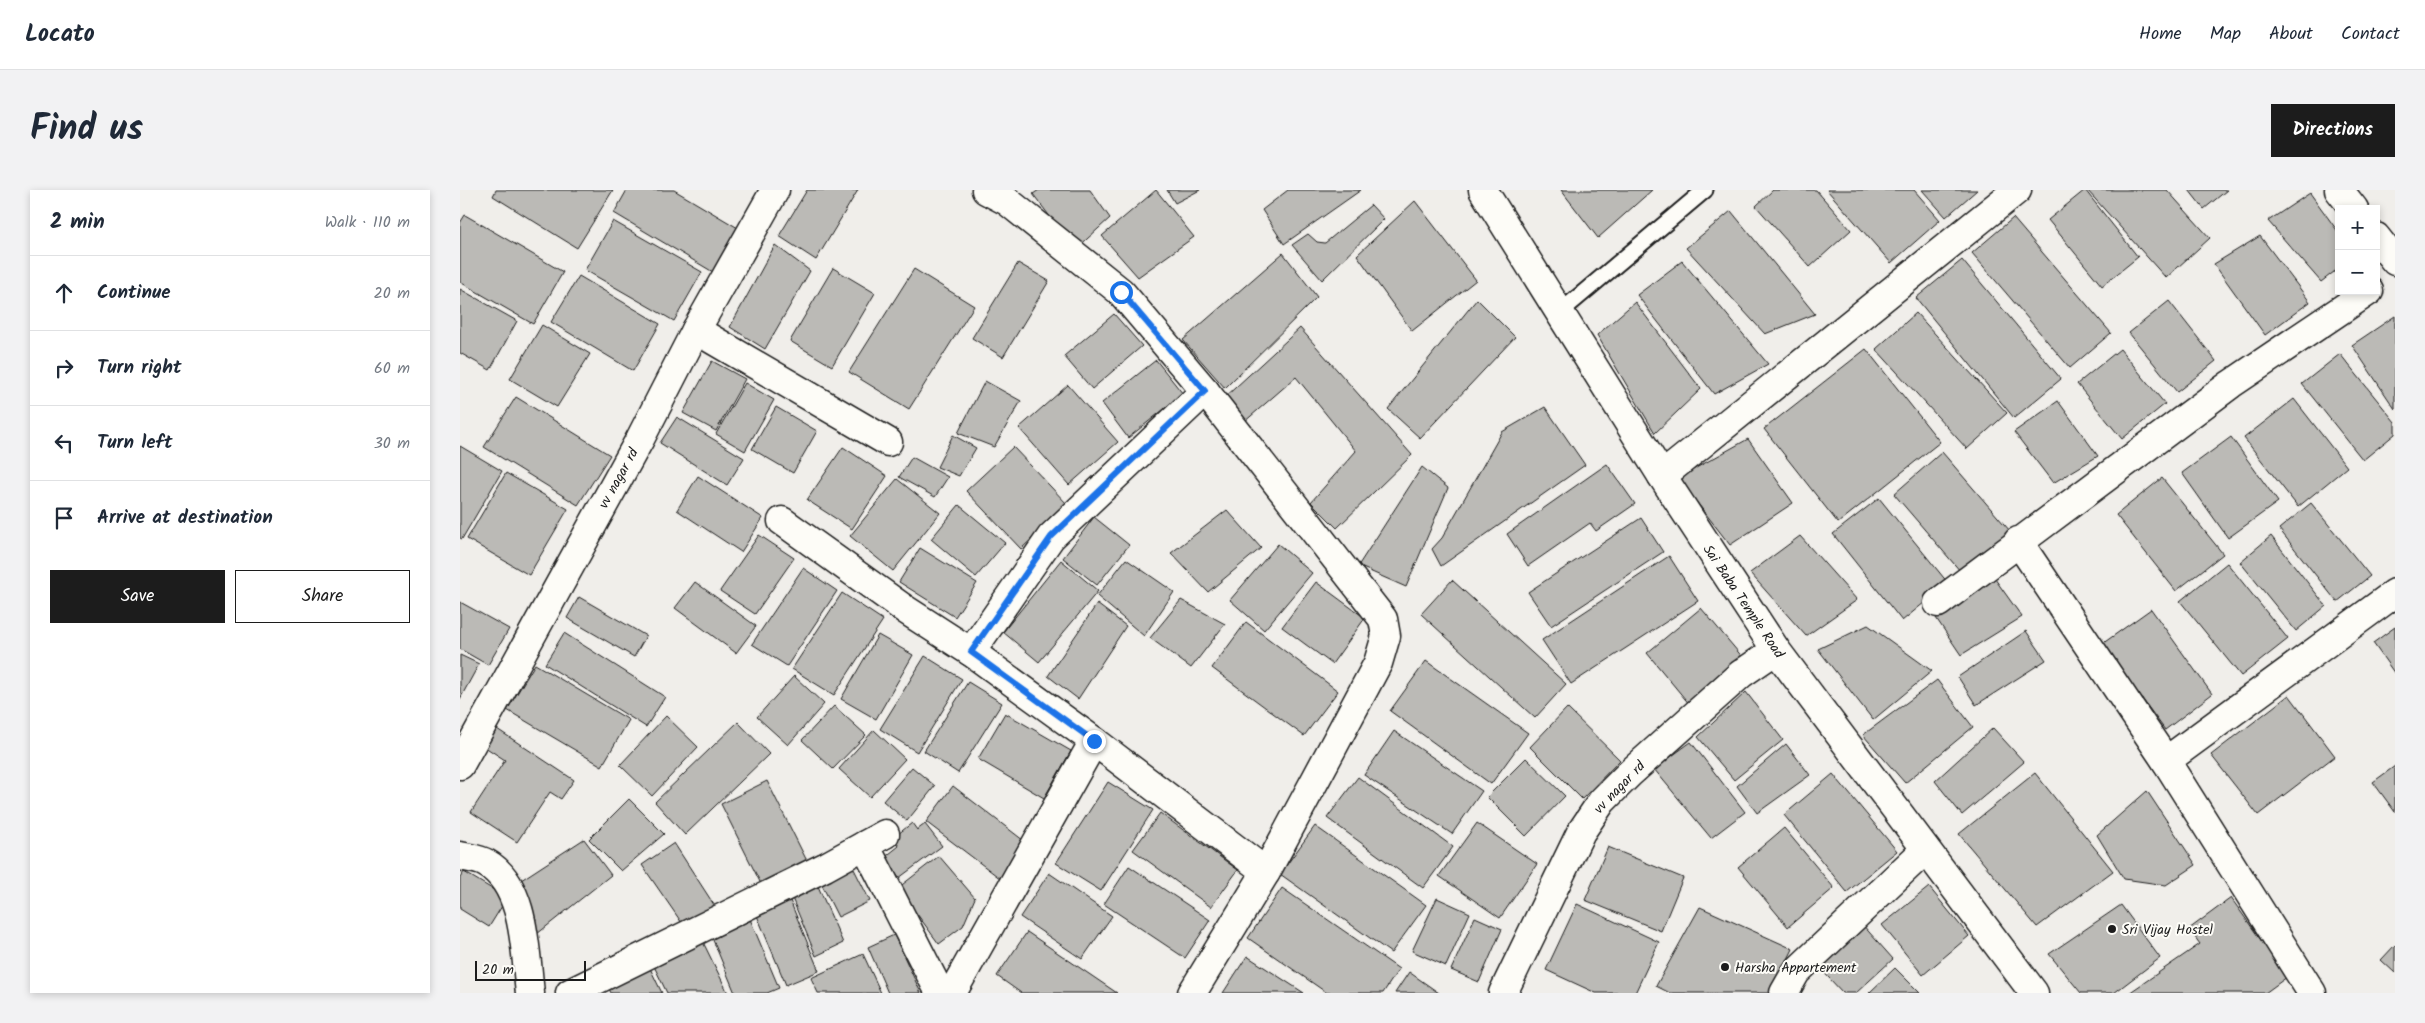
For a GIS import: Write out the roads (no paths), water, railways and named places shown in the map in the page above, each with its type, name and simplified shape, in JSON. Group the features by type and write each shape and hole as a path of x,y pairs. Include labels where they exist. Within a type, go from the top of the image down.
{"street":[{"name":"vv nagar rd","path":"460,765 640,439 696,330 774,190"},
{"name":"Sai Baba Temple Road","path":"1483,190 1558,314 1776,650 2034,993"},
{"path":"1662,476 2017,190"},
{"path":"2340,190 2351,205"},
{"path":"1005,194 1121,292 1205,391 1384,619 1386,636 1378,663 1266,872 1192,993"},
{"path":"2380,242 2395,261"},
{"path":"2380,284 2395,274"},
{"path":"1938,603 2018,541 2231,384 2363,295"},
{"path":"696,330 888,442"},
{"path":"971,652 1051,537 1205,391"},
{"path":"782,521 906,610 971,652 1094,741 1266,872"},
{"path":"2018,541 2166,760 2312,993"},
{"path":"2166,760 2395,593"},
{"name":"vv nagar rd","path":"1503,993 1581,832 1602,801 1629,774 1741,674 1776,650"},
{"path":"952,993 1094,741"},
{"path":"570,993 875,839 940,993"},
{"path":"1784,993 1796,972 1925,850"},
{"path":"460,856 486,862 500,874 517,900 530,993"}],"lane":[{"path":"1558,314 1705,190"}],"place":[{"name":"Sri Vijay Hostel","path":"2112,929"},
{"name":"Harsha Appartement","path":"1725,967"}]}
